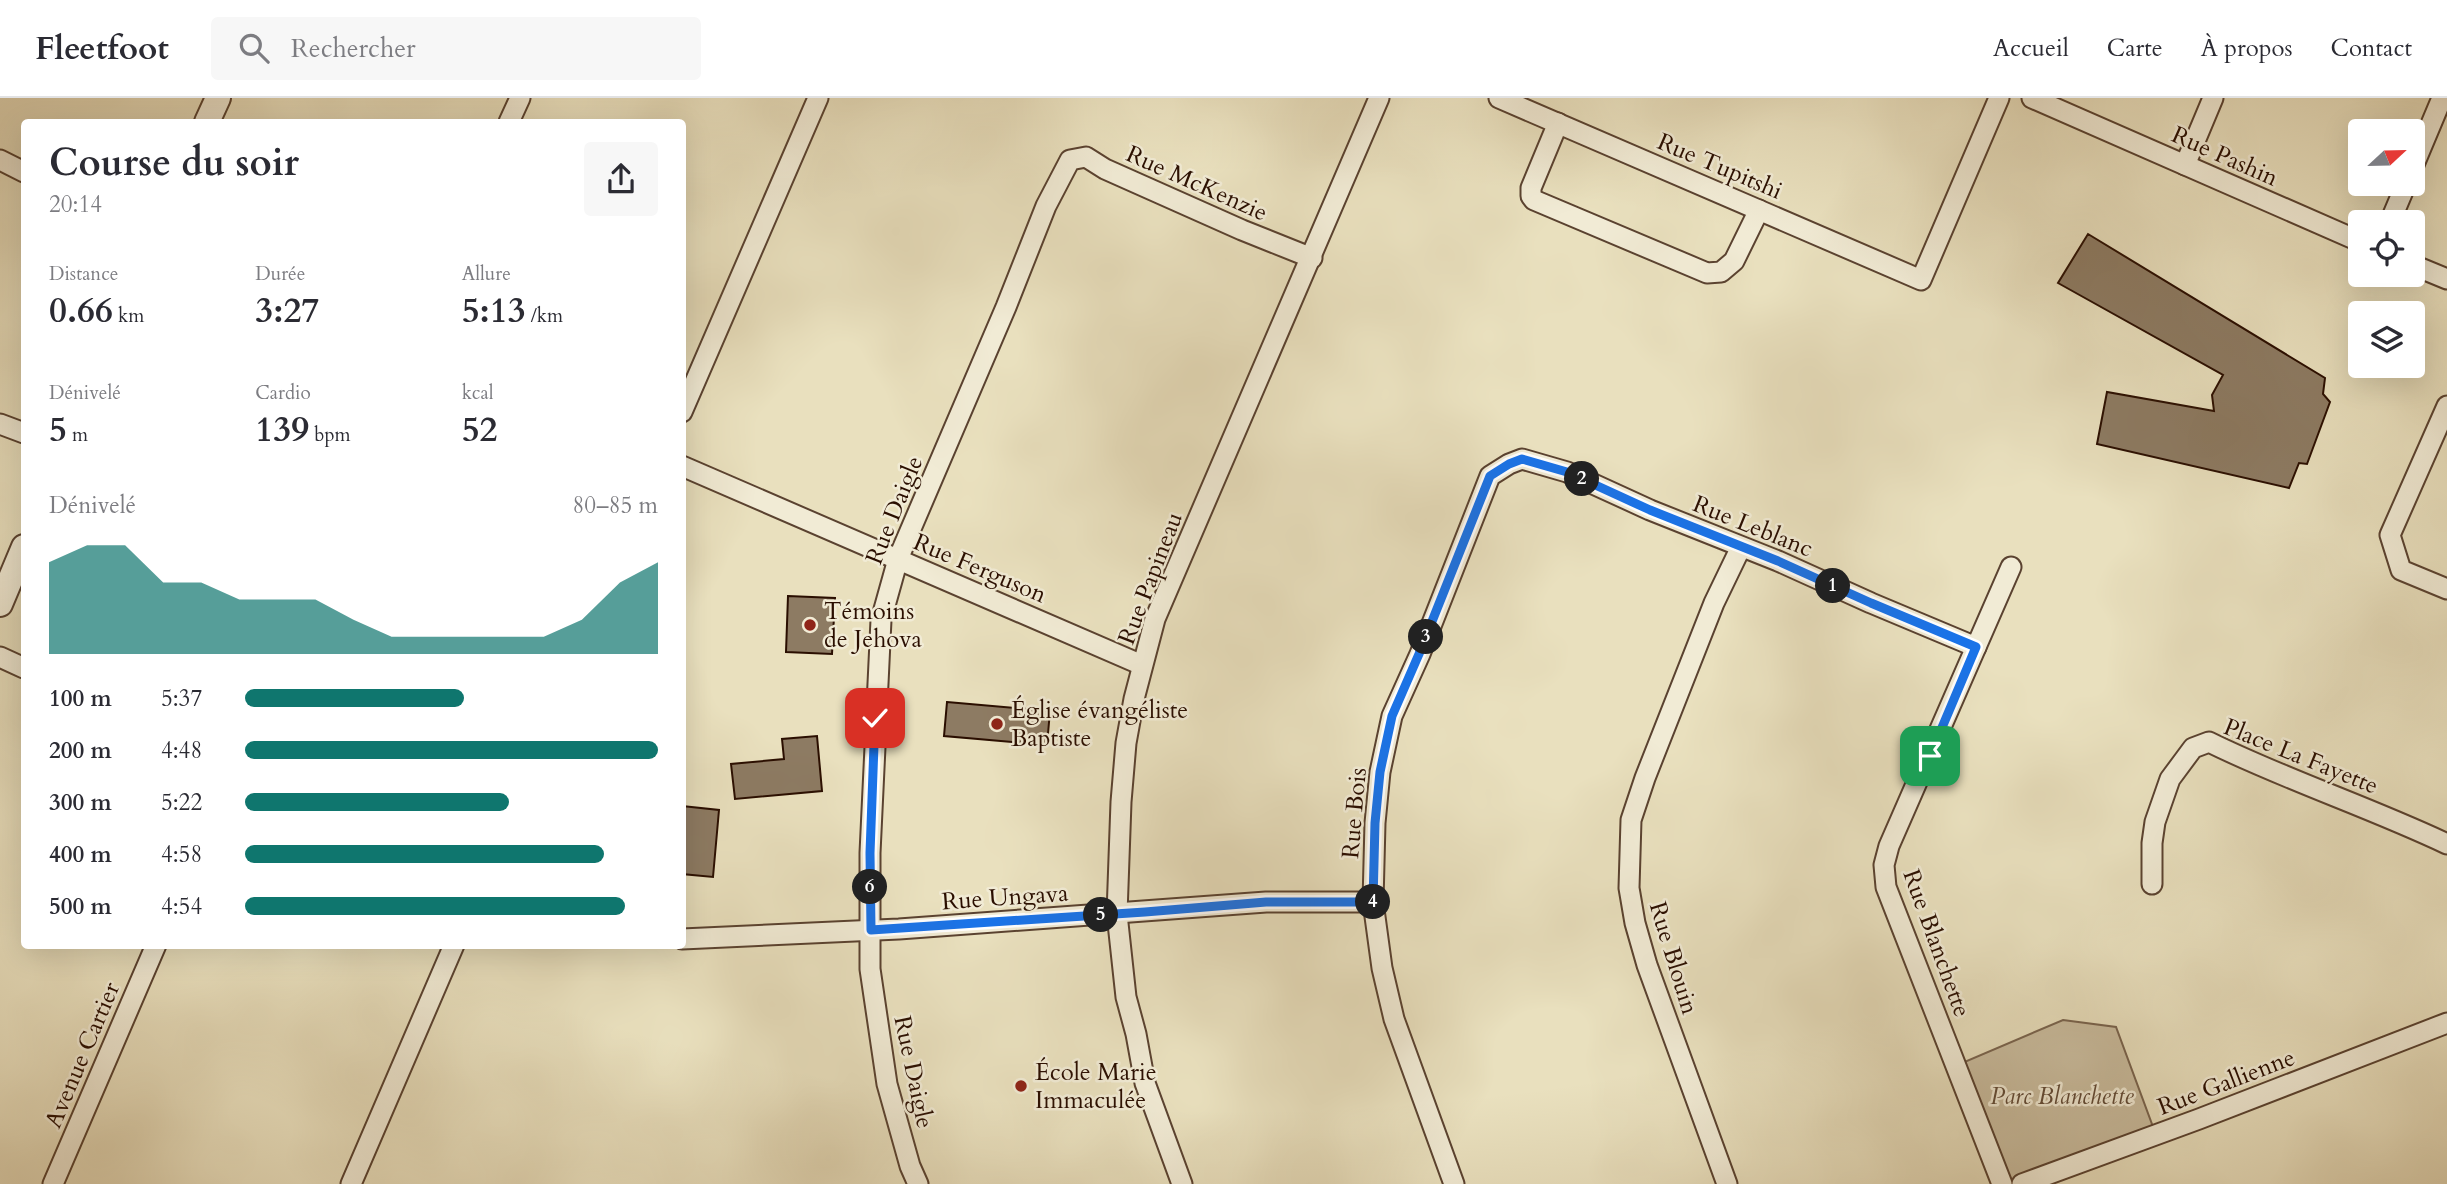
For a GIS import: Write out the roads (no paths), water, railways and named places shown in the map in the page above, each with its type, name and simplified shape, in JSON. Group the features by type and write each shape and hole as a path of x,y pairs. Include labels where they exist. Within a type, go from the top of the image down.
{"street":[{"path":"208,119 218,98"},
{"path":"510,119 520,98"},
{"path":"686,403 818,98"},
{"name":"Rue Papineau","path":"1182,1184 1144,1083 1136,1034 1126,998 1117,914 1126,743 1155,620 1380,98"},
{"name":"Rue Tupitshi","path":"1499,98 1921,280 1999,98"},
{"name":"Rue Pashin","path":"2032,98 2348,236"},
{"path":"2185,165 2213,98"},
{"path":"2426,136 2442,98"},
{"path":"1558,123 1531,188 1531,197 1534,200 1707,273 1721,272 1734,261 1759,210"},
{"name":"Rue McKenzie","path":"1066,166 1070,160 1086,158 1242,230 1312,258"},
{"path":"0,160 21,170"},
{"name":"Rue Daigle","path":"918,1184 910,1166 887,1084 870,969 870,853 881,620 898,559 996,331 1046,206 1066,166"},
{"path":"2425,270 2447,279"},
{"path":"2447,406 2390,535 2401,570 2447,589"},
{"path":"0,424 21,432"},
{"name":"Rue Leblanc","path":"1509,464 1522,459 1567,472 1650,510 1778,561 1976,647"},
{"name":"Rue Bois","path":"1454,1184 1394,1019 1382,968 1373,902 1376,811 1380,772 1392,716 1490,476 1509,464"},
{"name":"Rue Ferguson","path":"686,468 1143,665"},
{"name":"Rue Blouin","path":"1727,1184 1647,965 1635,923 1629,888 1631,820 1714,603 1741,547"},
{"path":"0,604 21,554"},
{"name":"Rue Blanchette","path":"2002,1184 1886,887 1884,865 1889,846 2011,567"},
{"path":"0,657 21,667"},
{"name":"Place La Fayette","path":"2152,884 2155,822 2170,779 2193,748 2209,742 2247,761 2447,844"},
{"name":"Rue Ungava","path":"686,939 871,930 1266,902 1373,902"},
{"name":"Avenue Cartier","path":"53,1184 154,949"},
{"path":"351,1184 452,949"},
{"name":"Rue Gallienne","path":"2022,1184 2447,1023"}],"place":[{"name":"Témoins de Jehova","path":"810,625"},
{"name":"Église évangéliste Baptiste","path":"997,724"},
{"name":"École Marie Immaculée","path":"1021,1086"}],"park label":[{"name":"Parc Blanchette","path":"2062,1096"}]}
